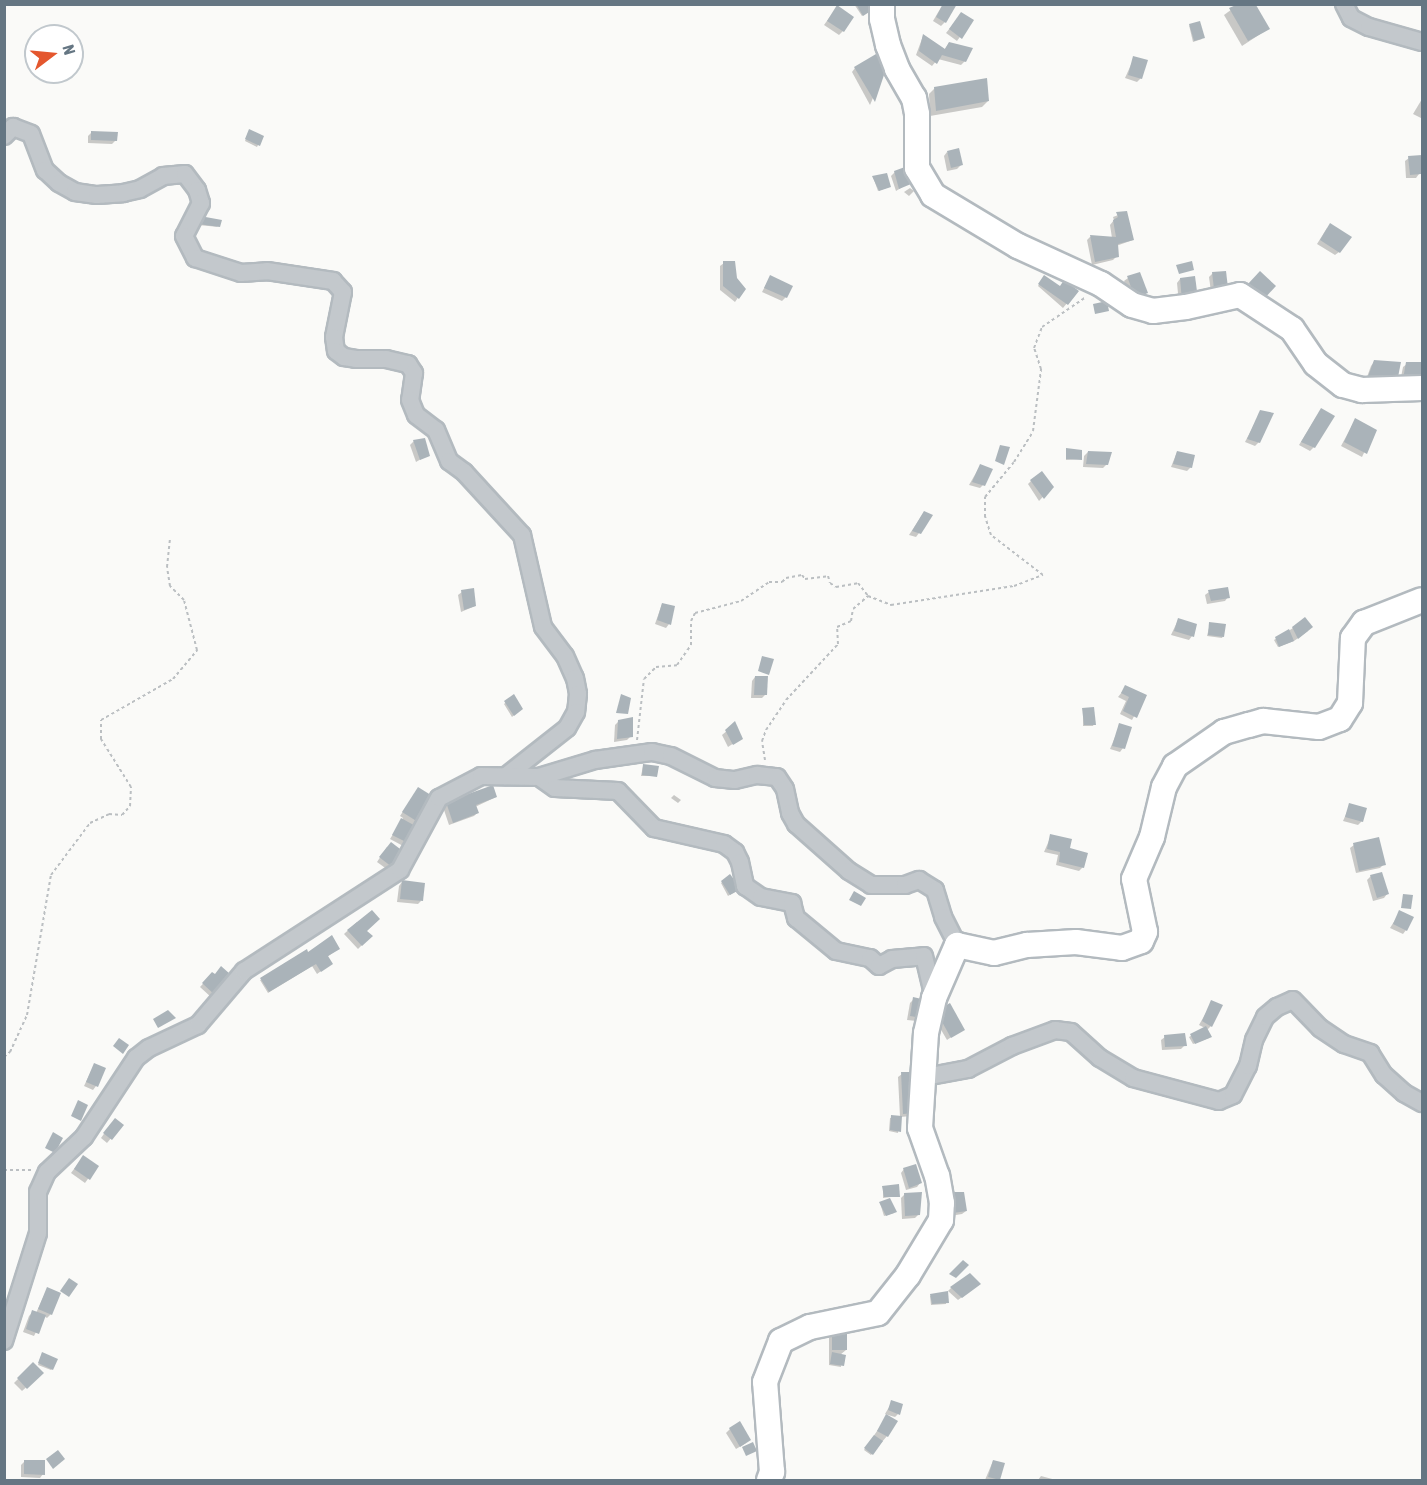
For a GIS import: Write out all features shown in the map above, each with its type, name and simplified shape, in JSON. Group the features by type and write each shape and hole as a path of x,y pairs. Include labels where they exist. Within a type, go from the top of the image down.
{"main road":[{"path":"882,4 888,45 897,69 915,98 918,114 917,168 933,195 1018,246 1101,284 1132,305 1153,311 1186,307 1240,295 1292,329 1316,364 1343,385 1362,390 1422,388"},
{"path":"769,1480 772,1472 765,1382 781,1341 810,1327 878,1313 908,1275 941,1220 942,1203 937,1176 920,1128 926,1033 934,998 957,945 994,953 1027,945 1076,942 1122,948 1141,941 1145,932 1134,879 1152,837 1164,787 1175,766 1224,732 1248,725 1263,722 1319,727 1340,719 1350,703 1353,638 1364,623 1422,600"}],"street":[{"path":"1344,4 1351,18 1369,27 1422,42"},
{"path":"4,136 14,127 31,134 45,170 59,183 75,192 97,195 123,193 140,189 163,176 185,174 197,190 201,203 184,236 195,258 242,273 267,271 333,281 343,292 334,336 336,351 344,357 386,359 408,364 414,373 410,400 416,415 436,430 449,461 464,472 522,535 543,627 573,668 578,694 576,712 567,728 506,776"},
{"path":"4,1341 38,1233 38,1192 48,1172 84,1137 136,1058 149,1048 198,1025 244,971 400,870 439,798 482,776 539,777 596,760 652,752 671,756 715,778 735,780 757,775 777,777 785,789 790,813 796,824 849,871 871,885 905,885 919,880 935,890 943,917 957,945"},
{"path":"539,777 555,788 618,791 654,828 724,844 735,852 740,862 745,886 761,897 792,903 796,918 836,951 870,958 879,966 892,959 924,956 934,998"},
{"path":"925,1077 968,1069 1012,1046 1055,1030 1071,1032 1100,1058 1133,1078 1220,1101 1233,1095 1248,1066 1254,1040 1265,1017 1277,1007 1293,1000 1320,1029 1344,1044 1370,1053 1384,1075 1404,1093 1422,1103"}],"path":[{"path":"637,745 644,679 656,667 677,666 691,645 691,621 695,613 741,601 769,582 782,582 786,578 802,575 805,579 828,576 830,584 836,587 858,583 868,597 891,605 1014,586 1043,575 991,535 985,517 985,497 1014,462 1034,431 1041,369 1034,348 1042,327 1073,307 1101,284"},
{"path":"4,1057 10,1052 27,1015 51,875 90,823 109,814 122,815 130,806 131,787 101,739 101,720 173,679 197,650 184,600 170,586 167,567 170,539"},
{"path":"777,777 763,756 766,730 786,700 838,644 837,627 851,621 853,609 868,597"},
{"path":"4,1170 21,1168 48,1172"}],"building":[{"path":"856,4 871,4 874,9 863,16"},
{"path":"943,4 957,4 946,23 936,17"},
{"path":"837,5 854,17 844,32 827,21"},
{"path":"1236,5 1256,5 1270,29 1248,41 1229,8"},
{"path":"961,12 974,20 962,39 949,29"},
{"path":"1200,21 1205,38 1194,41 1189,24"},
{"path":"923,34 945,49 949,42 973,48 966,62 942,55 937,64 919,51"},
{"path":"876,54 886,69 875,102 854,67"},
{"path":"1133,56 1148,60 1142,79 1128,75"},
{"path":"987,78 989,101 936,111 934,87"},
{"path":"249,129 264,136 260,146 245,139"},
{"path":"91,131 118,132 117,141 91,140"},
{"path":"959,148 963,165 951,168 947,151"},
{"path":"1422,155 1421,174 1410,175 1408,156"},
{"path":"905,167 911,184 899,189 894,171"},
{"path":"887,173 891,187 879,191 872,176"},
{"path":"1127,211 1134,240 1118,244 1119,257 1095,262 1090,235 1116,237 1113,220 1118,217 1116,212"},
{"path":"200,216 222,220 220,227 198,224"},
{"path":"1330,223 1352,237 1340,253 1320,240"},
{"path":"723,261 735,261 737,278 746,289 739,299 723,286"},
{"path":"1192,261 1194,270 1179,274 1176,265"},
{"path":"1226,271 1228,288 1214,289 1212,272"},
{"path":"1260,271 1276,286 1263,300 1247,285"},
{"path":"1140,272 1148,293 1135,298 1127,276"},
{"path":"770,275 793,286 787,298 764,288"},
{"path":"1044,275 1060,286 1064,280 1079,291 1068,305 1038,284"},
{"path":"1195,276 1198,299 1182,301 1180,278"},
{"path":"1107,301 1109,311 1095,314 1093,304"},
{"path":"1374,360 1401,362 1397,382 1366,382"},
{"path":"1406,362 1422,362 1421,377 1403,379"},
{"path":"1321,408 1335,416 1315,448 1301,442"},
{"path":"1260,410 1274,413 1260,443 1247,439"},
{"path":"1355,418 1377,430 1367,454 1344,442"},
{"path":"425,438 430,456 420,460 413,440"},
{"path":"1000,445 1010,447 1004,465 995,461"},
{"path":"1066,448 1082,450 1082,460 1066,459"},
{"path":"1088,451 1112,452 1108,465 1086,464"},
{"path":"1177,451 1195,455 1192,468 1173,464"},
{"path":"980,464 993,469 985,486 972,482"},
{"path":"1042,471 1054,487 1044,499 1030,480"},
{"path":"924,511 933,515 921,534 912,531"},
{"path":"1228,587 1230,598 1211,601 1208,590"},
{"path":"474,588 476,606 464,610 461,590"},
{"path":"662,603 675,606 671,625 657,620"},
{"path":"1305,617 1313,627 1298,639 1292,627"},
{"path":"1178,618 1197,624 1194,637 1174,631"},
{"path":"1209,622 1226,624 1224,637 1208,635"},
{"path":"1289,629 1294,641 1279,647 1275,637"},
{"path":"762,656 774,659 769,675 758,671"},
{"path":"755,676 768,676 767,695 754,695"},
{"path":"1125,685 1147,695 1137,718 1123,711 1129,697 1121,693"},
{"path":"514,694 523,709 514,716 504,701"},
{"path":"621,694 631,698 628,714 616,713"},
{"path":"1094,707 1096,725 1084,725 1082,708"},
{"path":"633,717 633,737 617,739 618,720"},
{"path":"735,721 743,739 733,745 725,730"},
{"path":"1119,723 1132,727 1125,749 1112,746"},
{"path":"643,764 659,766 657,777 642,775"},
{"path":"493,785 497,797 476,805 479,813 453,823 446,802"},
{"path":"418,787 434,797 418,822 402,812"},
{"path":"1349,803 1367,808 1363,822 1345,817"},
{"path":"401,818 419,828 410,844 392,835"},
{"path":"1050,834 1072,839 1070,848 1088,853 1084,868 1059,862 1060,852 1047,849"},
{"path":"1379,837 1386,865 1359,871 1353,843"},
{"path":"391,842 404,852 392,867 379,857"},
{"path":"1382,872 1389,894 1377,898 1370,875"},
{"path":"730,874 741,889 730,895 721,881"},
{"path":"402,880 425,883 423,901 400,899"},
{"path":"854,891 866,898 861,906 849,900"},
{"path":"1403,894 1413,895 1411,909 1401,908"},
{"path":"372,910 380,919 367,931 373,936 362,946 347,930"},
{"path":"1399,910 1414,917 1407,931 1393,924"},
{"path":"332,935 340,949 328,956 333,964 321,972 316,964 269,992 260,978 307,949 308,952"},
{"path":"221,966 230,974 216,996 202,983 212,972 215,974"},
{"path":"913,997 926,1000 922,1018 910,1016"},
{"path":"1211,1000 1223,1005 1212,1027 1202,1021"},
{"path":"950,1003 965,1030 951,1038 936,1011"},
{"path":"168,1010 176,1018 158,1028 153,1019"},
{"path":"1206,1026 1212,1037 1195,1044 1190,1034"},
{"path":"1185,1033 1187,1046 1165,1047 1164,1035"},
{"path":"119,1038 129,1045 123,1054 113,1046"},
{"path":"94,1063 106,1068 98,1087 86,1082"},
{"path":"901,1072 917,1072 917,1113 903,1114"},
{"path":"78,1100 88,1105 81,1121 71,1116"},
{"path":"891,1115 902,1116 901,1132 890,1130"},
{"path":"115,1118 124,1125 112,1140 103,1133"},
{"path":"53,1132 63,1138 55,1153 45,1148"},
{"path":"83,1155 99,1166 90,1180 74,1169"},
{"path":"916,1164 922,1183 909,1188 903,1168"},
{"path":"899,1184 900,1197 884,1197 882,1186"},
{"path":"922,1192 920,1215 905,1216 904,1193"},
{"path":"948,1192 964,1192 967,1211 953,1213"},
{"path":"890,1198 897,1212 886,1216 879,1202"},
{"path":"963,1260 969,1265 956,1278 949,1274"},
{"path":"970,1273 981,1284 962,1298 950,1287"},
{"path":"69,1278 78,1284 69,1297 60,1291"},
{"path":"47,1287 61,1293 52,1315 38,1309"},
{"path":"948,1291 949,1303 932,1304 930,1294"},
{"path":"32,1310 46,1315 39,1334 26,1329"},
{"path":"832,1333 847,1333 847,1350 832,1350"},
{"path":"42,1352 58,1359 53,1370 38,1363"},
{"path":"832,1352 846,1355 844,1366 830,1364"},
{"path":"33,1362 44,1373 27,1389 17,1378"},
{"path":"891,1400 903,1404 900,1415 888,1410"},
{"path":"886,1414 898,1421 888,1437 877,1431"},
{"path":"740,1421 751,1440 740,1447 729,1428"},
{"path":"874,1435 883,1441 873,1455 864,1448"},
{"path":"753,1442 757,1451 746,1456 742,1447"},
{"path":"58,1450 65,1459 53,1469 46,1459"},
{"path":"24,1460 45,1460 45,1475 24,1474"},
{"path":"993,1460 1005,1463 1000,1480 988,1477"}]}
